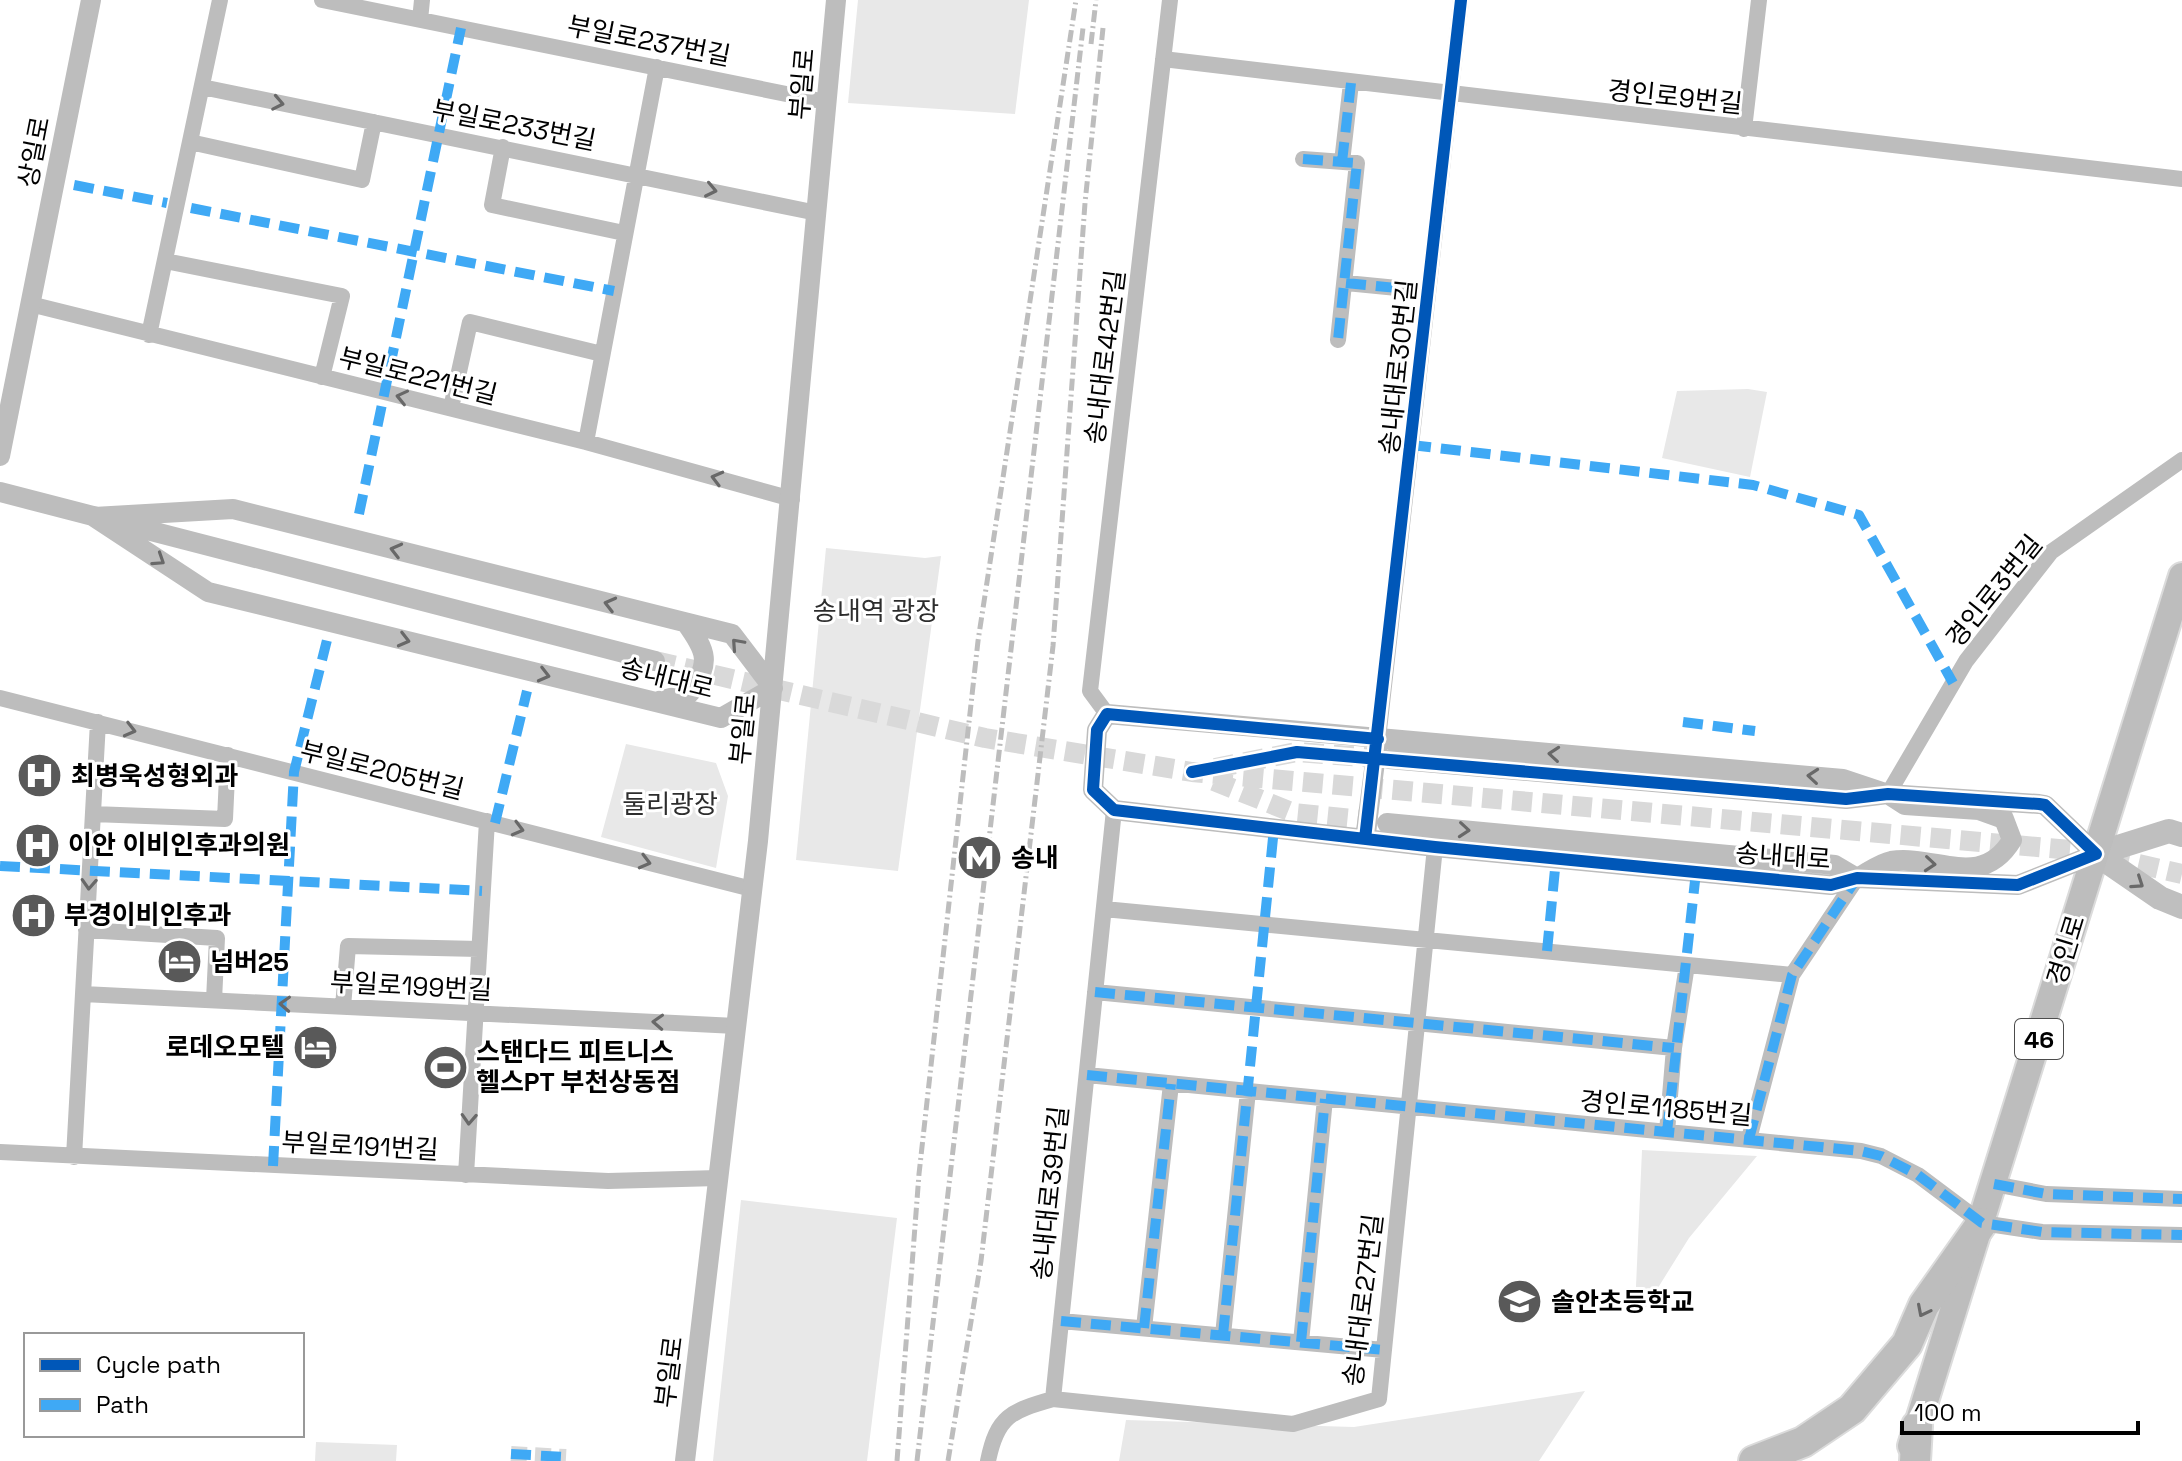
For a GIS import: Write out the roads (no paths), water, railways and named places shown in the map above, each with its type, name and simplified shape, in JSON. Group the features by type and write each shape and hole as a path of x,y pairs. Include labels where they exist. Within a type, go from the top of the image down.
{"highway":[{"path":"1754,1461 1803,1442 1852,1409 1907,1344 1924,1305 1982,1223"},
{"path":"1915,1461 1917,1426"}],"main road":[{"name":"경인로","path":"1906,1461 2182,576"},
{"path":"2096,854 2169,831 2182,835"},
{"path":"2096,854 2160,898 2182,907"}],"street":[{"name":"상일로","path":"0,456 91,0"},
{"path":"149,335 220,0"},
{"name":"부일로237번길","path":"322,0 826,102"},
{"path":"420,20 422,0"},
{"name":"부일로","path":"685,1461 773,688 836,0"},
{"name":"송내대로42번길","path":"1107,714 1090,691 1170,0"},
{"name":"송내대로30번길","path":"1378,739 1461,0"},
{"path":"1744,129 1759,0"},
{"name":"경인로9번길","path":"1163,59 2182,179"},
{"path":"586,442 657,67"},
{"path":"1342,162 1351,83"},
{"name":"부일로233번길","path":"202,87 817,213"},
{"path":"190,142 362,180 374,122"},
{"path":"503,147 492,205 624,233"},
{"path":"1303,159 1357,163 1338,340"},
{"path":"165,261 342,296 322,377"},
{"path":"1346,283 1428,291"},
{"name":"부일로221번길","path":"30,304 586,442 792,499"},
{"path":"451,408 470,322 602,354"},
{"name":"경인로3번길","path":"1888,794 1966,661 2051,552 2182,460"},
{"name":"송내대로","path":"0,492 655,661"},
{"name":"송내대로","path":"233,509 732,634 773,688 721,718 208,592 94,517 233,509"},
{"path":"655,702 690,693 702,675 703,647 686,623"},
{"name":"부일로205번길","path":"0,698 752,889"},
{"path":"1114,810 1093,790 1097,730 1107,714 1843,779 1888,794 1905,805 1979,810 2004,819 2012,840 2001,859 1975,868 1890,861 1857,878 1792,975 1749,1139"},
{"path":"74,1157 98,722"},
{"path":"1365,839 1378,739"},
{"path":"93,814 225,819 228,755"},
{"path":"1389,759 1846,799 1888,794 2045,805 2096,854"},
{"name":"송내대로","path":"1114,810 1435,847 1831,885 1857,878 2018,885 2096,854"},
{"name":"송내대로39번길","path":"1053,1399 1114,810"},
{"path":"466,1175 487,821"},
{"name":"송내대로","path":"1387,823 1835,865 1857,878"},
{"name":"송내대로27번길","path":"1053,1399 1293,1424 1379,1399 1435,847"},
{"path":"1104,909 1792,975"},
{"path":"86,930 217,938 214,1000"},
{"path":"343,1007 348,946 479,949"},
{"path":"1667,1132 1674,1048 1687,965"},
{"path":"1095,992 1674,1048"},
{"name":"부일로199번길","path":"83,994 736,1026"},
{"name":"경인로1185번길","path":"1087,1075 1749,1139 1881,1156 1918,1175 1982,1223"},
{"path":"1144,1328 1171,1084"},
{"path":"1223,1335 1248,1091"},
{"path":"1301,1342 1325,1099"},
{"name":"부일로191번길","path":"0,1152 608,1181 718,1178"},
{"path":"1994,1184 2046,1194 2182,1199"},
{"path":"1982,1223 2042,1232 2182,1235"},
{"path":"1061,1321 1384,1350"},
{"path":"988,1461 994,1431 1016,1409 1053,1399"}],"tunnel":[{"path":"655,661 985,738 1192,772 2082,851 2182,874"},
{"path":"1215,768 1297,752 1389,759"},
{"path":"1214,781 1294,813 1384,822"},
{"path":"511,1454 566,1457"}],"railway":[{"path":"897,1461 919,1174 978,641 1076,0"},
{"path":"1091,44 1096,0"},
{"path":"917,1461 1083,28"},
{"path":"948,1461 981,1261 1053,646 1085,203 1103,28"}],"place":[{"name":"최병욱성형외과","path":"40,776"},
{"name":"이안 이비인후과의원","path":"37,845"},
{"name":"송내","path":"980,858"},
{"name":"부경이비인후과","path":"33,915"},
{"name":"넘버25","path":"179,962"},
{"name":"로데오모텔","path":"316,1047"},
{"name":"스탠다드 피트니스 헬스PT 부천상동점","path":"445,1067"},
{"name":"솔안초등학교","path":"1520,1302"}],"park label":[{"name":"송내역 광장","path":"876,611"},
{"name":"둘리광장","path":"670,804"}]}
